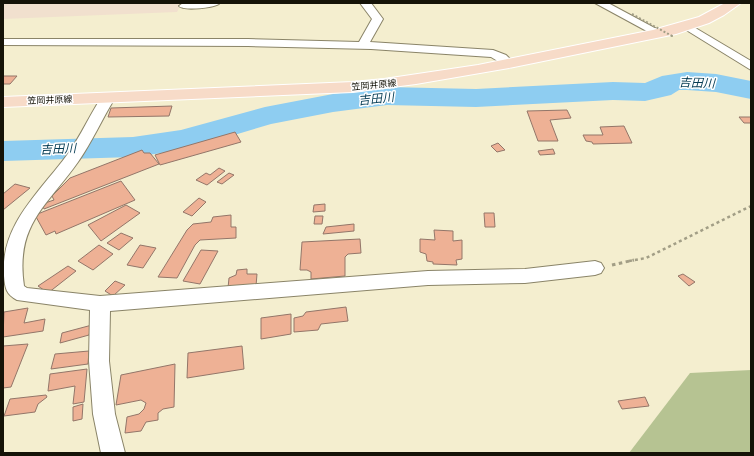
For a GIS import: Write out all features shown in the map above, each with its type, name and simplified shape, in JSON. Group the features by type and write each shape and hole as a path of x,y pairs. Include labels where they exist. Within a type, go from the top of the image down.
{"main road":[{"name":"笠岡井原線","path":"3,102 360,86 405,82 509,64 664,34 687,26 734,3"}],"street":[{"path":"184,6 215,3"},
{"path":"362,46 378,19 365,3"},
{"path":"600,3 664,34"},
{"path":"687,26 751,66"},
{"path":"3,42 244,42 427,48 493,54 502,58 509,64"},
{"path":"108,98 79,148 30,210 20,229 12,257 12,277 15,290 24,295 100,304 428,278 525,276 595,268"},
{"path":"100,304 99,361 104,414 113,453"}],"path":[{"path":"632,14 672,36 664,34"},
{"path":"595,268 646,258 751,206"}],"shaded area":[{"path":"3,3 201,3 181,4 177,12 3,19"}],"green space":[{"path":"751,370 751,453 629,453 690,373"}],"building":[{"path":"3,76 17,76 10,84 3,84"},
{"path":"172,106 169,116 108,117 111,108"},
{"path":"567,110 571,118 550,120 558,141 538,141 527,111"},
{"path":"739,117 751,117 751,123 744,123"},
{"path":"624,126 632,143 593,144 592,142 586,141 583,135 603,135 600,127"},
{"path":"235,132 241,142 160,165 155,155"},
{"path":"498,143 505,150 497,152 491,146"},
{"path":"553,149 555,154 540,155 538,151"},
{"path":"142,150 144,153 150,153 159,164 44,209 42,204 54,200 52,196 70,178"},
{"path":"219,168 225,171 207,185 196,180 206,173 210,175"},
{"path":"229,173 234,175 222,184 217,182"},
{"path":"121,181 135,200 56,234 55,231 46,235 35,215"},
{"path":"15,184 30,188 3,210 3,194"},
{"path":"199,198 206,202 192,216 183,212"},
{"path":"325,204 325,211 313,212 314,205"},
{"path":"126,205 140,213 101,241 88,225"},
{"path":"484,213 494,213 495,227 485,227"},
{"path":"231,215 231,227 236,227 236,238 200,240 195,245 177,278 158,277 187,230 193,224 211,222 213,217"},
{"path":"315,216 323,216 322,224 314,224"},
{"path":"354,224 354,231 323,234 326,227"},
{"path":"434,230 453,231 453,241 462,240 462,259 456,260 457,265 433,264 433,262 427,261 426,254 420,252 420,239 435,240"},
{"path":"121,233 133,238 119,250 107,243"},
{"path":"360,239 361,253 348,254 345,257 345,276 311,279 311,272 307,270 300,270 302,242"},
{"path":"99,245 113,254 93,270 78,261"},
{"path":"140,245 156,248 143,268 127,265"},
{"path":"201,250 218,251 200,284 183,281"},
{"path":"68,266 76,271 48,293 38,286"},
{"path":"247,269 247,274 257,274 256,286 228,288 229,278 236,275 237,270"},
{"path":"683,274 695,282 689,286 678,276"},
{"path":"115,281 125,285 113,296 105,291"},
{"path":"346,307 348,321 321,324 318,330 294,332 294,318 303,316 306,312"},
{"path":"28,308 24,323 45,319 43,331 3,337 4,312"},
{"path":"291,314 291,334 261,339 261,318"},
{"path":"92,325 89,335 60,343 62,333"},
{"path":"28,344 11,387 3,388 3,346"},
{"path":"242,346 244,369 187,378 188,353"},
{"path":"89,351 88,364 51,369 55,354"},
{"path":"175,364 174,407 163,409 158,413 158,420 146,422 141,431 125,433 127,417 139,414 144,409 146,403 141,400 116,405 121,375"},
{"path":"87,369 84,402 73,404 75,386 48,391 50,374"},
{"path":"46,395 47,397 38,404 35,412 4,416 10,399"},
{"path":"645,397 649,406 622,409 618,401"},
{"path":"83,404 82,419 73,421 73,407"}],"waterway":[{"name":"吉田川","path":"3,151 133,147 184,140 265,116 333,103 387,96 476,98 613,91 645,92 660,89 672,82 687,81 716,83 751,90"}]}
